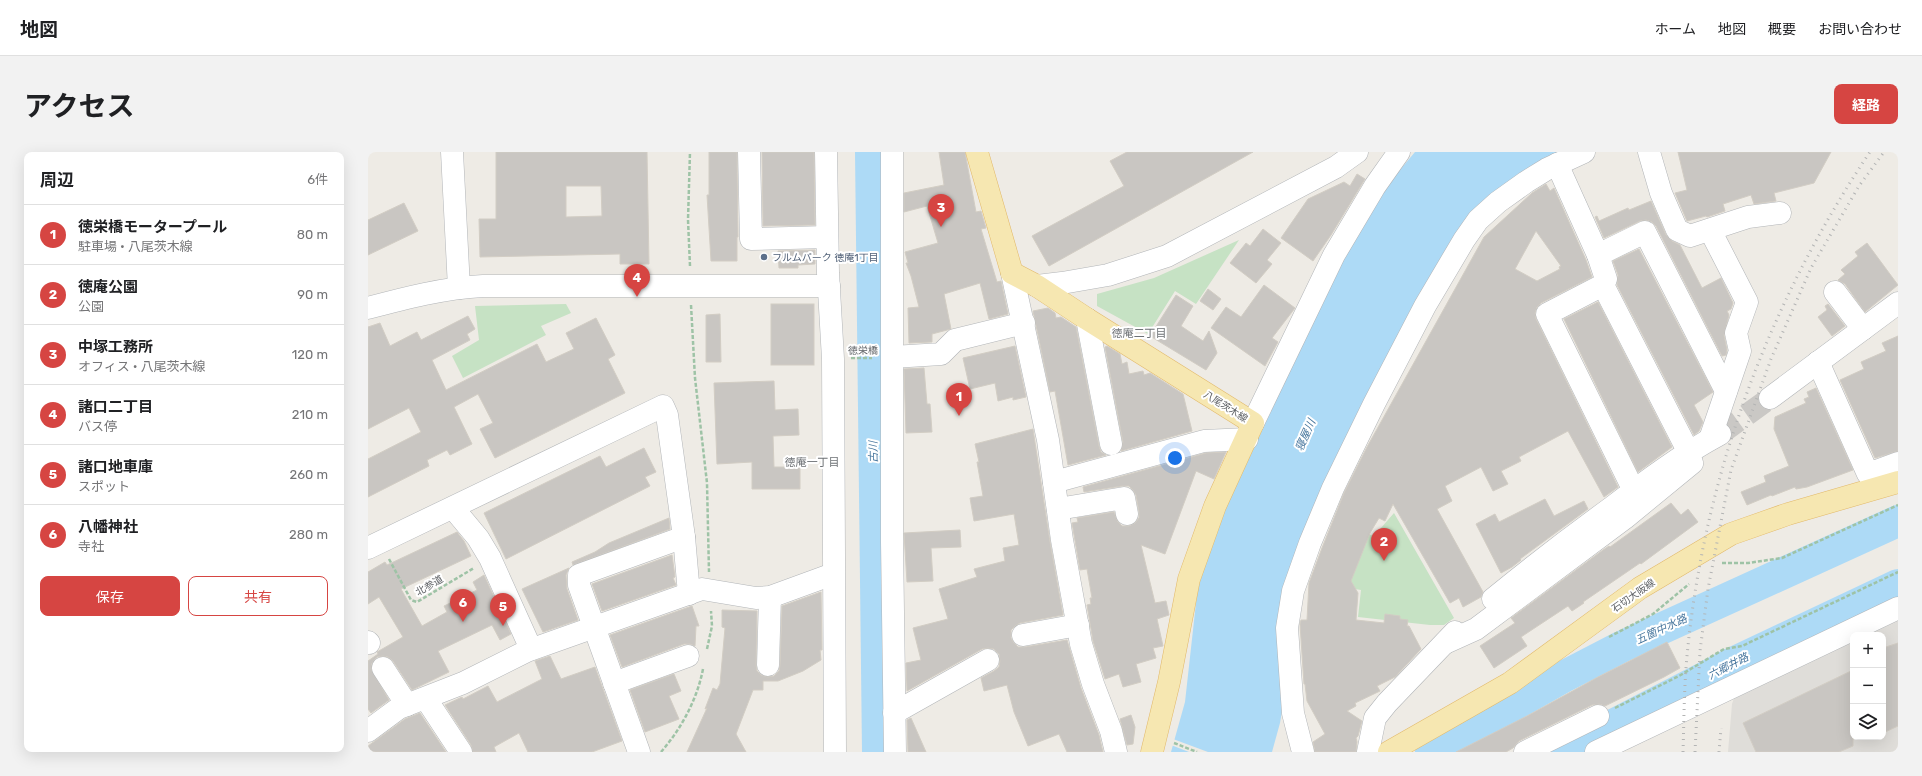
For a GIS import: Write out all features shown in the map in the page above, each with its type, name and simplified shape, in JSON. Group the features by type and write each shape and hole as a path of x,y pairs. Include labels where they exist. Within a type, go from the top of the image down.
{"main road":[{"path":"977,152 1012,273"},
{"name":"八尾茨木線","path":"1012,273 1037,286 1087,319 1250,431"},
{"path":"1161,747 1169,682 1189,579 1215,506 1250,431"},
{"name":"石切大阪線","path":"1389,752 1510,683 1640,588 1731,534 1783,516 1898,482"}],"street":[{"path":"452,152 459,288"},
{"path":"749,152 751,239 827,238"},
{"path":"826,152 827,238 833,359 835,752"},
{"path":"892,152 892,542 895,752"},
{"path":"1054,482 1204,441 1250,431 1334,255 1375,186 1399,152"},
{"path":"1303,752 1293,712 1288,628 1293,591 1310,543 1330,495 1374,404 1425,306 1464,240 1478,220 1498,202 1526,182 1556,164 1584,152"},
{"path":"1649,152 1661,193 1677,230 1690,236 1748,217 1780,213"},
{"path":"1037,286 1108,275 1167,256 1233,223 1336,167 1353,153"},
{"path":"1556,164 1598,255 1606,279 1603,285 1547,314 1634,491"},
{"path":"1368,752 1375,718 1387,703 1471,617 1533,566 1634,491 1688,451 1715,436 1726,392 1740,352 1736,333 1747,302 1710,230"},
{"path":"1598,255 1645,232 1726,392"},
{"path":"1012,273 1048,440 1078,625 1088,669 1111,731 1116,752"},
{"path":"1445,643 1476,629 1625,518 1692,463 1688,451 1603,285"},
{"path":"368,308 421,295 459,288 483,286 829,286"},
{"path":"1835,292 1863,329"},
{"path":"1770,398 1863,329 1896,309"},
{"path":"1087,319 1110,444"},
{"path":"893,357 941,354 955,340 1024,323"},
{"path":"1818,362 1868,474 1898,463"},
{"path":"374,546 663,406 667,415 684,537 699,592"},
{"path":"1058,509 1124,498 1127,514"},
{"path":"453,508 478,538 490,558 531,649"},
{"path":"638,752 579,585 579,575 684,537"},
{"path":"369,727 399,708 463,683 531,649 699,592 756,598 770,597 833,574"},
{"path":"768,665 770,597"},
{"path":"1596,752 1898,608"},
{"path":"1023,635 1078,625"},
{"path":"614,683 688,656"},
{"path":"894,714 988,660"},
{"path":"383,668 461,752"},
{"path":"1525,752 1598,716"}],"path":[{"path":"690,152 688,220 690,286 695,378 707,483 699,592"},
{"name":"徳栄橋","path":"833,359 893,357"},
{"path":"1717,565 1721,563 1748,563 1782,558 1898,505"},
{"name":"北参道","path":"374,546 411,600 417,602 490,558"},
{"path":"1598,716 1666,682 1724,649 1742,646 1898,572"},
{"path":"1603,640 1653,614 1692,581"},
{"path":"1161,747 1197,752"}],"shaded area":[{"path":"1898,613 1898,752 1728,752 1732,704 1735,695 1804,656 1850,635 1850,740 1886,740 1886,632 1856,632"}],"green space":[{"path":"1239,240 1196,304 1175,291 1148,334 1097,306 1097,294 1154,278"},
{"path":"566,304 571,313 541,326 546,335 463,378 452,356 479,340 475,306"},
{"path":"1394,513 1454,618 1444,625 1430,625 1358,617 1361,590 1337,586 1360,531 1374,536"}],"water":[{"name":"古川","path":"855,152 881,152 889,752 862,752"},
{"name":"寝屋川","path":"1415,152 1568,152 1494,197 1314,517 1280,723 1272,752 1171,752 1185,702 1197,594 1201,575 1224,511 1339,266 1378,200"}],"pier":[{"path":"1173,739 1208,752 1189,752 1171,745"}],"building":[{"path":"496,152 647,152 649,264 620,264 620,254 480,257 479,219 496,219","holes":["566,186 601,186 602,216 566,217"]},
{"path":"709,152 737,152 737,261 711,261 707,195 709,195"},
{"path":"762,152 814,152 815,225 763,226"},
{"path":"939,152 965,152 976,212 981,211 986,228 981,229 997,282 1001,281 1008,314 989,319 980,283 944,294 951,329 932,334 932,342 909,343 908,308 919,307 906,263 908,263 905,252 938,243 927,206 904,212 904,193 944,185"},
{"path":"1127,152 1253,152 1049,266 1032,236 1124,186 1110,161"},
{"path":"1678,152 1831,152 1814,183 1774,193 1776,201 1754,204 1751,195 1723,204 1725,211 1707,217 1687,221 1675,193 1687,190"},
{"path":"1357,174 1365,179 1331,235 1313,261 1281,238 1308,199 1344,182 1350,186"},
{"path":"1546,184 1550,191 1554,188 1592,277 1541,303 1537,307 1535,313 1536,319 1618,487 1604,497 1568,431 1519,457 1521,461 1501,471 1508,484 1493,491 1481,467 1445,486 1452,501 1437,509 1483,592 1481,597 1463,607 1459,598 1450,603 1393,504 1385,521 1379,518 1370,533 1351,581 1358,593 1356,620 1384,623 1385,614 1400,616 1400,619 1408,620 1407,626 1409,626 1421,649 1395,677 1377,686 1380,691 1355,703 1356,706 1347,711 1362,721 1358,736 1356,738 1356,752 1315,752 1313,742 1325,734 1307,701 1304,684 1300,624 1301,620 1307,620 1309,583 1322,548 1344,493 1367,447 1484,237 1532,193","holes":["1536,231 1561,266 1559,267 1560,269 1537,281 1515,269"]},
{"path":"1651,201 1666,235 1672,241 1680,245 1702,288 1721,278 1733,303 1731,309 1727,311 1729,315 1724,335 1727,350 1726,355 1722,356 1656,226 1652,222 1646,220 1640,221 1604,238 1595,217 1597,216 1599,221 1628,208 1629,210"},
{"path":"404,203 418,231 368,255 368,220"},
{"path":"1263,229 1281,243 1267,260 1272,264 1256,283 1230,263 1246,243 1250,246"},
{"path":"1867,243 1898,285 1865,312 1845,284 1838,280 1845,274 1841,270 1858,256 1855,252"},
{"path":"1639,249 1713,392 1694,405 1703,422 1699,431 1694,435 1617,285 1618,275 1613,261"},
{"path":"815,250 815,264 798,265 798,268 779,268 778,251"},
{"path":"1264,285 1295,308 1272,338 1278,342 1265,366 1211,328 1226,307 1241,317"},
{"path":"1208,289 1221,299 1213,310 1200,301"},
{"path":"1176,295 1193,306 1181,326 1203,341 1209,331 1217,353 1206,370 1150,336"},
{"path":"1598,302 1672,447 1638,472 1564,319"},
{"path":"771,304 814,304 814,365 771,365"},
{"path":"1828,304 1845,326 1832,336 1818,317 1827,310 1825,306"},
{"path":"1048,308 1055,313 1056,318 1061,317 1076,327 1099,446 1101,452 1106,455 1068,465 1055,391 1050,392 1033,311"},
{"path":"720,314 721,362 706,362 706,315"},
{"path":"468,316 475,329 467,334 470,340 432,360 446,390 537,344 546,362 574,349 566,333 596,318 615,355 608,359 625,393 495,458 480,429 493,423 478,394 454,407 472,444 450,455 447,450 427,460 429,466 368,497 368,459 421,432 409,408 368,429 368,327 380,323 390,346 417,332 421,340"},
{"path":"1898,336 1898,451 1875,458 1840,380 1864,369 1861,362 1886,351 1882,343"},
{"path":"1015,346 1026,397 1013,400 1013,397 998,401 995,383 970,389 963,358"},
{"path":"1107,346 1120,354 1122,364 1127,362 1129,374 1143,371 1144,375 1150,373 1183,394 1192,431 1121,451 1123,442 1105,347"},
{"path":"924,368 927,404 930,404 932,432 906,433 904,369"},
{"path":"774,381 775,410 798,409 799,435 773,436 774,467 800,467 800,489 752,489 752,462 717,464 714,383"},
{"path":"1816,388 1853,470 1807,487 1796,489 1795,487 1747,505 1741,492 1766,482 1764,476 1789,466 1774,429 1775,417 1806,403 1804,399 1809,397 1807,392"},
{"path":"1033,429 1050,542 1063,615 1020,623 1011,630 1011,638 1018,647 1067,640 1081,688 1099,735 1103,752 1067,752 1059,734 1028,746 1014,712 1007,685 984,691 981,678 999,667 999,654 994,649 982,649 907,691 906,663 921,660 913,628 948,619 939,589 977,577 974,569 1005,561 1003,548 1019,545 1014,514 974,521 970,498 983,496 977,462 979,462 975,444"},
{"path":"644,448 656,472 645,477 650,486 506,559 484,513 600,456 606,467"},
{"path":"1226,452 1214,479 1196,471 1165,554 1141,545 1155,603 1166,601 1169,615 1157,619 1163,646 1153,648 1156,658 1136,664 1141,682 1123,687 1119,674 1105,679 1093,641 1087,605 1091,604 1090,598 1092,598 1087,569 1080,570 1072,523 1078,522 1077,518 1114,512 1118,522 1122,526 1129,526 1135,523 1139,518 1139,512 1136,495 1129,486 1084,492 1083,487 1206,453"},
{"path":"1545,499 1554,516 1584,501 1588,509 1520,559 1521,560 1512,567 1501,573 1476,524 1495,514 1499,522"},
{"path":"1671,503 1681,515 1688,509 1698,522 1641,564 1640,563 1572,611 1568,606 1521,637 1527,646 1494,668 1480,646 1515,623 1511,618 1603,550 1609,546 1610,547"},
{"path":"669,518 670,529 573,565 572,562 595,552 609,543"},
{"path":"960,530 961,547 931,548 933,581 907,582 904,533"},
{"path":"457,532 464,541 471,556 401,589 422,626 447,612 444,606 477,590 473,582 484,575 511,634 500,640 492,625 438,651 449,672 412,690 393,661 388,657 377,657 372,663 371,669 389,700 371,713 368,709 368,661 378,654 377,652 403,637 379,597 368,604 368,572 385,562 387,565"},
{"path":"672,555 675,577 673,578 676,585 602,611 592,584"},
{"path":"569,568 566,575 567,589 578,620 543,632 522,589"},
{"path":"821,592 821,660 803,671 778,681 763,681 763,690 753,690 736,734 746,752 687,752 707,708 705,709 713,688 717,690 720,684 725,628 722,627 722,610 757,611 757,671 761,675 768,677 774,676 779,671 780,666 782,606"},
{"path":"692,606 699,626 696,626 695,646 684,644 622,667 610,635"},
{"path":"1667,642 1680,668 1664,677 1605,706 1599,704 1592,705 1519,741 1513,748 1506,752 1456,752 1527,716 1598,677"},
{"path":"1898,643 1898,726 1886,732 1886,668 1886,647"},
{"path":"550,656 561,679 595,667 622,741 592,752 528,752 519,733 494,747 496,752 473,752 471,745 445,705 462,697 463,699 488,686 497,702 542,679 535,661"},
{"path":"1850,671 1850,740 1853,740 1853,746 1839,752 1756,752 1743,723"},
{"path":"674,674 681,691 669,696 679,719 645,732 630,690"},
{"path":"420,713 446,752 368,752 368,746 405,719"},
{"path":"1131,715 1135,727 1133,744 1127,745 1120,719"},
{"path":"911,718 926,752 908,752 907,720"}],"waterway":[{"name":"五箇中水路","path":"1431,752 1563,677 1621,647 1898,521"},
{"name":"六郷井路","path":"1561,752 1735,662 1898,585"}],"tunnel":[{"path":"1720,434 1770,398"}],"railway":[{"path":"1683,752 1686,668 1696,589 1709,522 1726,457 1747,393 1772,330 1801,269 1834,209 1870,152"},
{"path":"1695,752 1700,651 1708,589 1731,470 1771,359 1811,268 1859,186 1884,152"},
{"path":"1719,752 1721,728"}],"place":[{"name":"中塚工務所","path":"941,227"},
{"name":"フルムパーク 徳庵1丁目","path":"764,257"},
{"name":"諸口二丁目","path":"637,297"},
{"name":"徳栄橋モータープール","path":"959,416"},
{"name":"徳庵公園","path":"1384,561"},
{"name":"八幡神社","path":"463,622"},
{"name":"諸口地車庫","path":"503,626"}],"district":[{"name":"徳庵二丁目","path":"1139,333"},
{"name":"徳庵一丁目","path":"812,462"}]}
